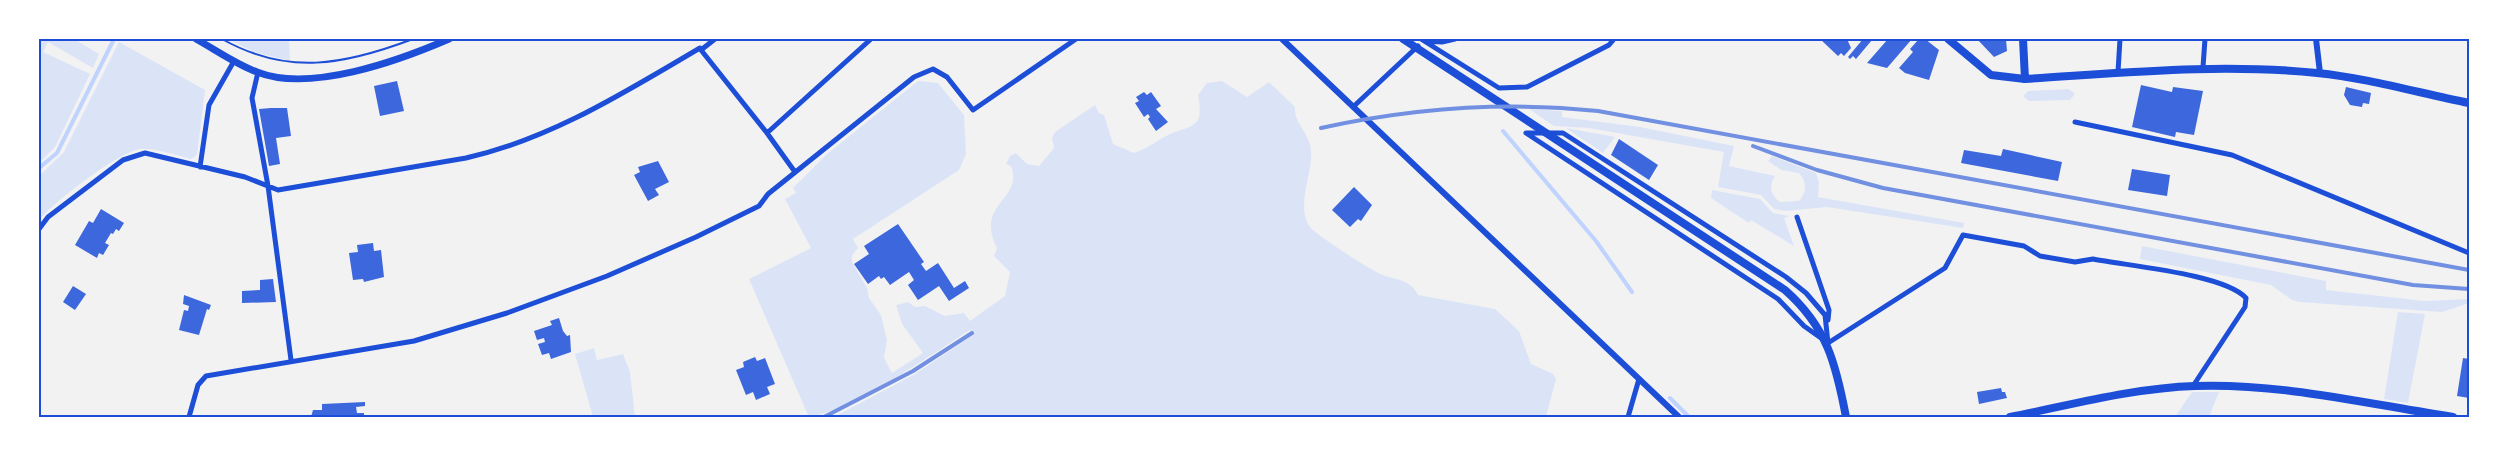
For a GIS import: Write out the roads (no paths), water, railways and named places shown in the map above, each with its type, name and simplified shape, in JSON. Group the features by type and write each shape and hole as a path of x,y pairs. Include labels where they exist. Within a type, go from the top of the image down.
{"highway":[{"path":"2024,39 2025,78 2204,67 2320,73 2469,103"},
{"path":"2010,417 2133,393 2193,386 2285,390 2453,417"}],"main road":[{"path":"196,39 258,72 289,78 325,76 399,58 448,39"},
{"path":"1403,39 1785,290 1801,303 1828,343 1837,371 1846,417"},
{"path":"1948,39 1991,75 2025,78"}],"street":[{"path":"716,39 701,50 795,172"},
{"path":"767,133 871,39"},
{"path":"189,417 198,385 206,376 414,341 561,294 696,237 759,206 768,194 914,77 933,69 947,78 973,110 1076,39"},
{"path":"1282,39 1679,417"},
{"path":"1353,107 1423,40 1442,42 1455,39"},
{"path":"1423,40 1499,88 1527,87 1609,45 1614,39"},
{"path":"2118,72 2120,39"},
{"path":"2204,67 2205,39"},
{"path":"2316,39 2320,73"},
{"path":"39,230 48,217 123,160 145,153 245,177 278,190 495,152 549,132 601,106 700,48"},
{"path":"200,167 209,105 234,61"},
{"path":"258,72 252,98 268,186 291,360"},
{"path":"2075,122 2232,155 2469,253"},
{"path":"1563,132 1786,277 1806,293 1825,315 1828,343 1804,326 1778,299 1526,133 1563,132"},
{"path":"1797,217 1828,310 1828,343"},
{"path":"1828,343 1945,268 1963,235 2024,246 2040,256 2075,262 2093,259 2210,280 2242,293 2246,298 2245,306 2193,386"},
{"path":"1628,417 1639,379"}],"waterway":[{"path":"39,168 57,153 114,39"},
{"path":"1503,131 1596,241 1632,292"},
{"path":"1670,398 1689,417"}],"railway":[{"path":"1321,128 1355,121 1459,108 1528,107 1598,111 2469,270"},
{"path":"1753,146 1817,170 1883,188 2413,285 2469,289"},
{"path":"824,417 913,371 972,333"}]}
